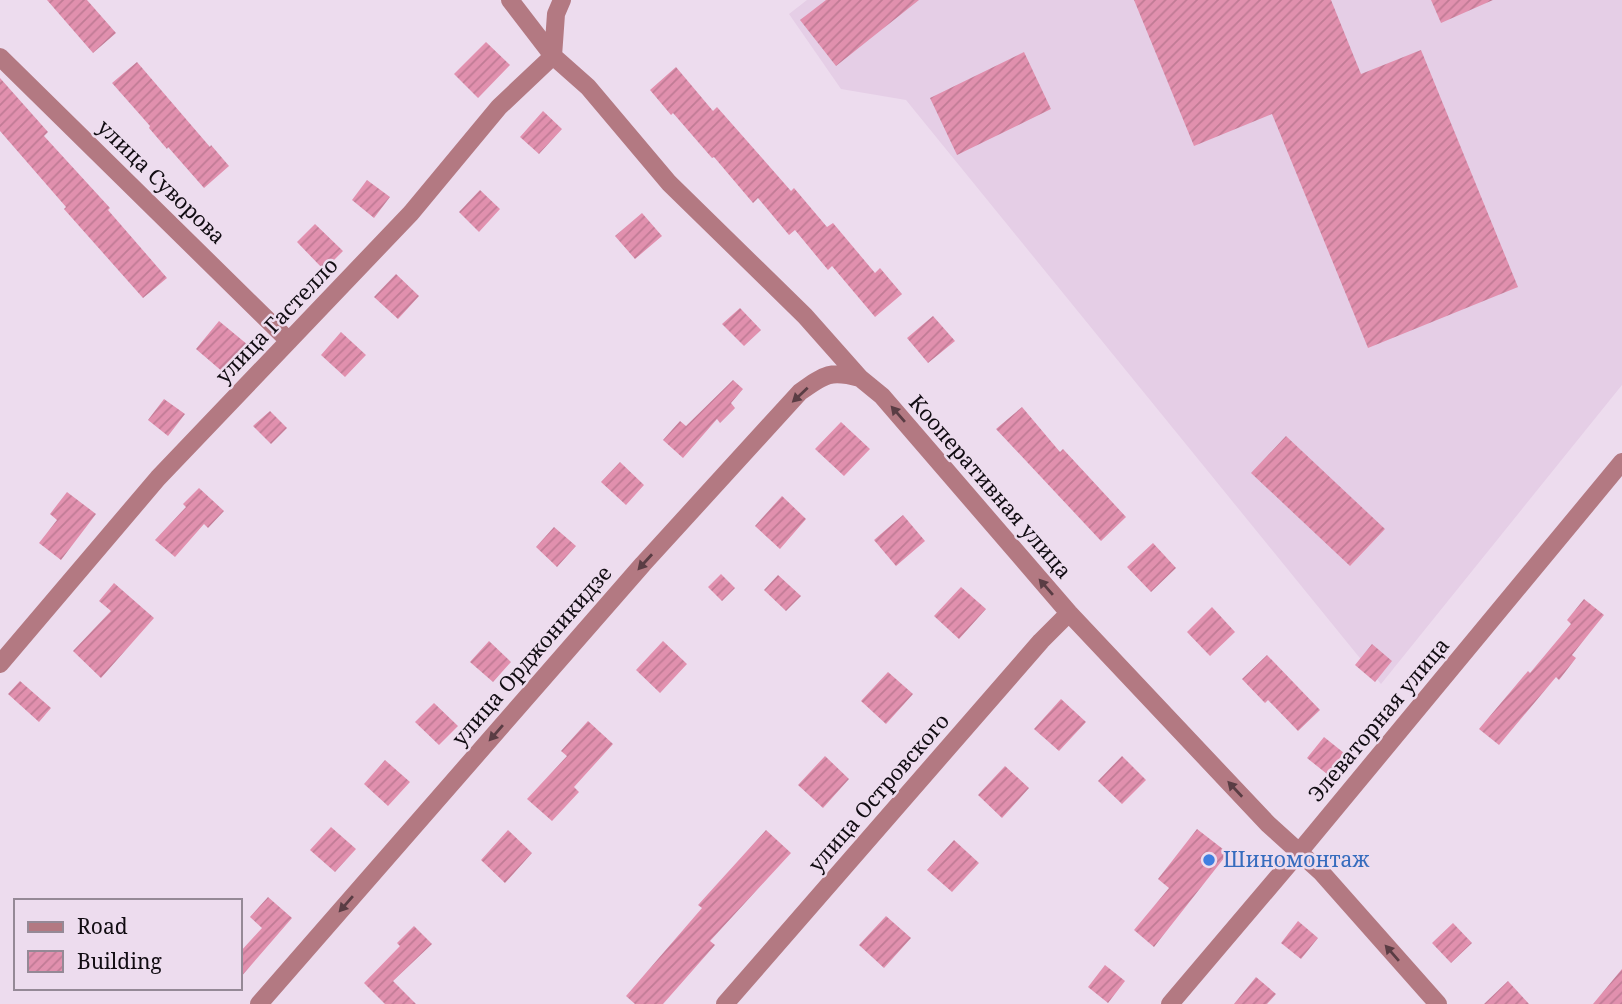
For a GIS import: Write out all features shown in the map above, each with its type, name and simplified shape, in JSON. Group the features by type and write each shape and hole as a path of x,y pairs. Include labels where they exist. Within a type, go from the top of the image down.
{"street":[{"name":"Кооперативная улица","path":"510,0 553,55 588,87 668,183 805,316 860,378 882,396 1069,613 1268,824 1300,851 1438,1004"},
{"path":"553,55 556,14 562,0"},
{"name":"улица Гастелло","path":"0,664 158,478 411,213 499,107 553,55"},
{"name":"улица Суворова","path":"0,57 289,341"},
{"name":"улица Орджоникидзе","path":"259,1004 643,564 800,392 818,379 838,372 860,378"},
{"name":"Элеваторная улица","path":"1170,1004 1622,462"},
{"name":"улица Островского","path":"725,1004 932,769 1041,640 1069,613"}],"shaded area":[{"path":"807,0 1622,0 1622,385 1381,684 906,100 841,89 789,14"}],"building":[{"path":"47,0 87,0 116,33 93,53"},
{"path":"826,0 919,0 836,66 800,20"},
{"path":"1134,0 1331,0 1361,74 1421,50 1518,287 1368,348 1272,114 1194,146"},
{"path":"1431,0 1493,0 1441,23"},
{"path":"486,42 510,65 478,98 454,74"},
{"path":"1024,52 1051,109 957,155 930,98"},
{"path":"137,62 229,166 204,188 168,147 167,149 112,83"},
{"path":"676,67 713,111 717,107 791,191 794,188 827,227 833,223 875,273 880,268 902,294 875,317 832,266 828,270 795,230 789,235 758,198 753,203 714,157 712,158 650,90"},
{"path":"0,78 48,132 44,136 110,208 108,210 167,278 143,298 64,209 66,207 0,131"},
{"path":"543,111 562,129 539,154 520,137"},
{"path":"367,180 390,197 374,218 352,200"},
{"path":"480,190 500,209 479,232 459,212"},
{"path":"642,213 662,236 635,259 615,236"},
{"path":"315,224 343,251 324,270 297,242"},
{"path":"396,274 419,296 398,319 374,297"},
{"path":"740,308 761,330 744,346 722,324"},
{"path":"933,316 955,341 928,363 907,338"},
{"path":"219,321 248,345 224,373 196,349"},
{"path":"341,332 366,355 345,377 321,355"},
{"path":"733,380 743,389 731,403 735,408 720,423 717,419 683,458 663,440 680,421 686,426"},
{"path":"164,399 185,414 168,436 148,420"},
{"path":"1022,407 1060,452 1063,449 1126,517 1101,541 996,429"},
{"path":"270,411 287,428 271,444 253,426"},
{"path":"841,422 870,449 844,476 815,449"},
{"path":"1286,436 1385,529 1350,566 1251,473"},
{"path":"620,462 644,485 626,505 601,482"},
{"path":"199,488 224,511 208,528 204,524 175,557 155,540 186,507 183,504"},
{"path":"67,492 96,514 61,560 39,543 57,520 50,514"},
{"path":"782,496 806,519 780,549 755,526"},
{"path":"903,515 925,541 896,566 874,540"},
{"path":"554,527 576,546 557,567 536,547"},
{"path":"1153,543 1176,568 1151,592 1127,567"},
{"path":"721,574 735,588 722,601 708,587"},
{"path":"778,575 801,596 786,611 764,590"},
{"path":"114,583 154,618 101,678 73,651 111,611 99,601"},
{"path":"961,587 986,609 959,639 934,616"},
{"path":"1584,599 1604,615 1572,655 1576,658 1559,680 1556,677 1499,745 1479,729 1571,624 1567,620"},
{"path":"1212,607 1235,632 1210,656 1187,632"},
{"path":"489,641 511,662 493,682 470,662"},
{"path":"663,641 687,664 660,693 636,670"},
{"path":"1372,644 1392,661 1375,682 1355,665"},
{"path":"1267,655 1320,710 1298,731 1268,700 1265,703 1242,679"},
{"path":"888,672 913,694 886,724 861,701"},
{"path":"20,681 51,708 39,722 8,694"},
{"path":"1061,699 1086,722 1059,751 1034,729"},
{"path":"434,703 458,726 439,745 415,722"},
{"path":"588,721 613,744 574,787 579,792 552,821 527,799 567,756 561,751"},
{"path":"1324,737 1344,753 1327,774 1307,758"},
{"path":"825,756 849,779 823,808 798,785"},
{"path":"1122,756 1146,780 1122,804 1098,781"},
{"path":"385,760 410,782 388,806 364,784"},
{"path":"1005,766 1029,788 1002,818 978,795"},
{"path":"331,827 356,849 335,872 310,850"},
{"path":"1197,829 1228,853 1154,947 1134,930 1169,888 1158,879"},
{"path":"508,830 532,853 505,883 481,860"},
{"path":"766,830 791,853 710,941 715,945 663,1004 635,1004 626,996 702,908 698,905"},
{"path":"954,840 979,863 952,892 927,870"},
{"path":"268,897 292,918 242,976 242,950 262,928 250,917"},
{"path":"886,916 911,938 884,968 859,945"},
{"path":"1298,921 1318,938 1301,959 1281,943"},
{"path":"1453,923 1472,943 1451,963 1432,943"},
{"path":"414,926 432,944 393,981 416,1004 385,1004 364,983 400,946 397,943"},
{"path":"1105,965 1125,981 1108,1003 1088,987"},
{"path":"1622,969 1622,1004 1593,1004"},
{"path":"1256,977 1276,994 1267,1004 1234,1004"},
{"path":"1508,981 1529,1004 1484,1004"}],"place":[{"name":"Шиномонтаж","path":"1209,860"}]}
